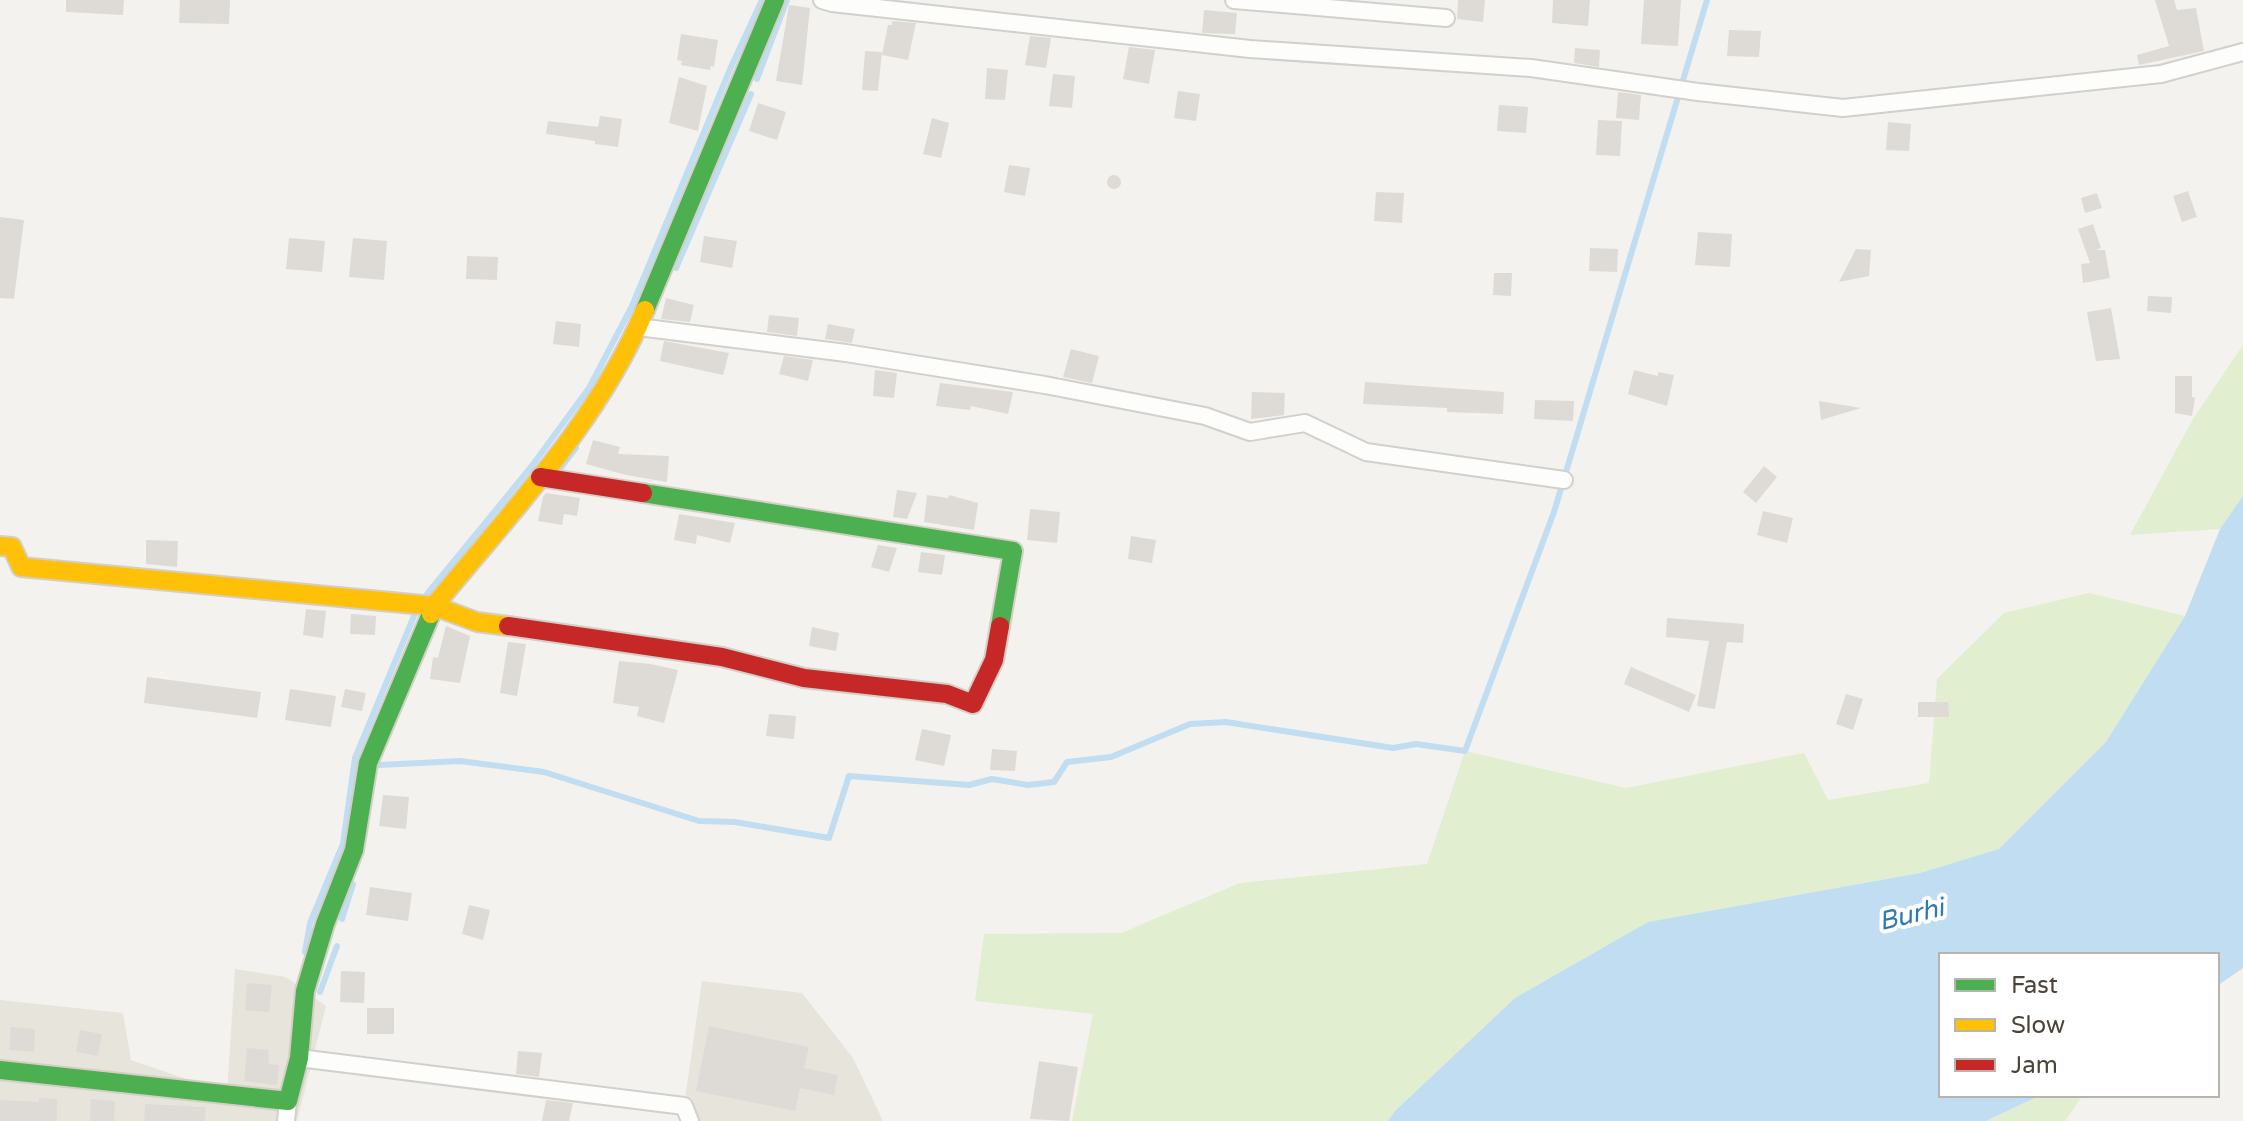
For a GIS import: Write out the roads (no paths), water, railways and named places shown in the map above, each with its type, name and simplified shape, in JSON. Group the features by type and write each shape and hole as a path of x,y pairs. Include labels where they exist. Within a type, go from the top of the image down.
{"street":[{"path":"286,1121 299,1058 305,991 325,924 354,850 368,763 434,606 540,477 603,391 638,327 775,0"},
{"path":"822,0 1250,49 1531,68 1698,92 1843,108 2161,74 2243,52"},
{"path":"1234,0 1446,18"},
{"path":"638,327 846,353 1045,385 1205,416 1250,432 1305,423 1366,452 1564,480"},
{"path":"0,546 12,547 21,567 434,606 477,622 722,657 804,678 947,694 973,704 994,660 1013,551 540,477"},
{"path":"299,1058 684,1106 690,1121"},
{"path":"0,1070 288,1101"}],"water":[{"name":"Burhi","path":"2243,496 2243,968 2219,985 2219,953 1939,953 1939,1097 2037,1097 1986,1121 1388,1121 1515,998 1648,922 1920,873 1999,849 2106,742 2185,616 2220,529"}],"waterway":[{"path":"427,594 531,467 589,388 632,306 762,0"},
{"path":"757,79 787,0"},
{"path":"379,765 460,761 544,772 699,821 735,822 829,838 849,776 969,785 992,779 1028,785 1054,782 1067,762 1111,757 1190,724 1226,722 1393,748 1416,744 1465,751 1554,512 1707,0"},
{"path":"676,268 751,94"},
{"path":"556,474 576,448"},
{"path":"305,952 310,923 343,844 355,758 414,616"},
{"path":"342,919 353,884"},
{"path":"320,992 337,946"}]}
